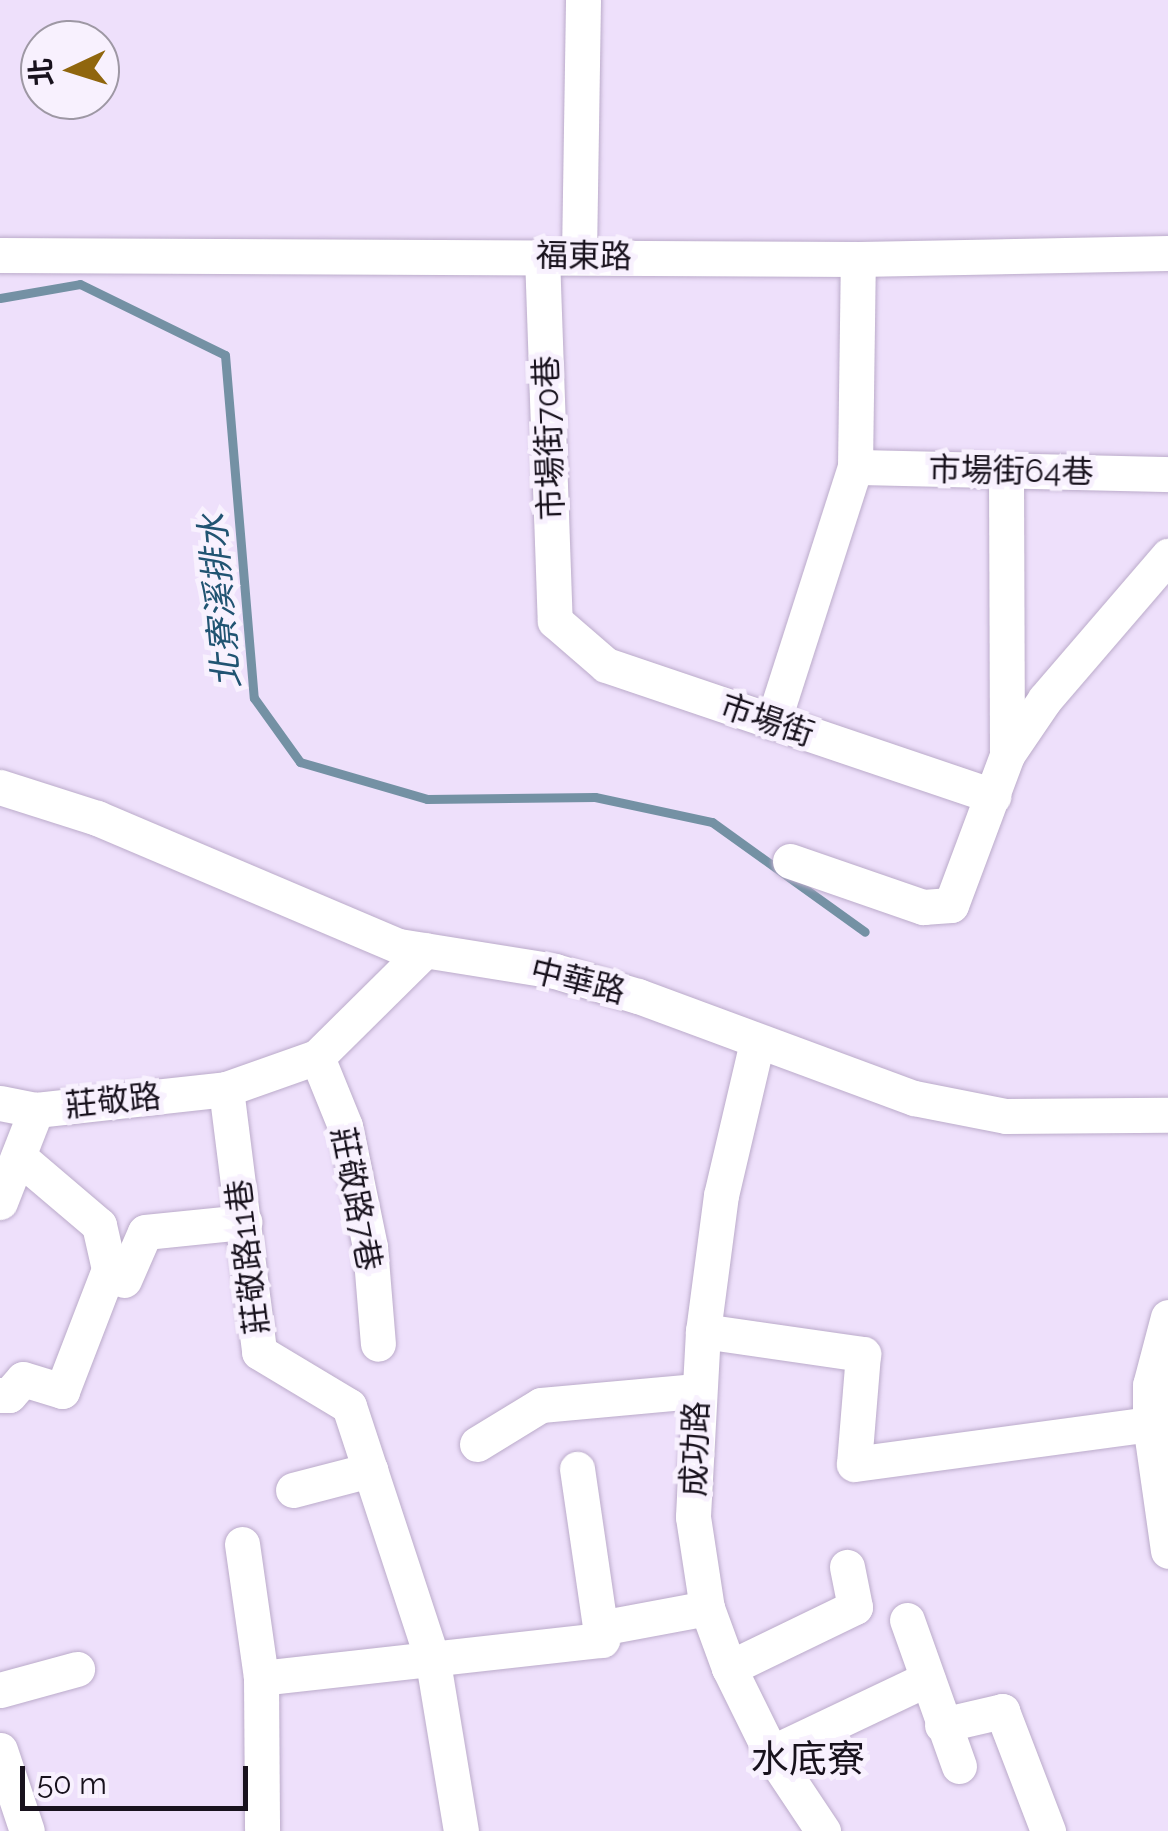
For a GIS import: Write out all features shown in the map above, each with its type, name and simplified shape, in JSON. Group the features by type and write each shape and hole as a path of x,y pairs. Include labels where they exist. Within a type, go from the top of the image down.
{"street":[{"path":"579,256 583,0"},
{"name":"福東路","path":"0,254 858,259 1168,253"},
{"name":"市場街70巷","path":"542,256 555,621"},
{"path":"773,722 855,468 858,259"},
{"name":"市場街64巷","path":"855,468 1168,474"},
{"path":"1006,470 1007,755"},
{"path":"790,861 924,906 951,904 1007,755 1045,699 1168,556"},
{"name":"市場街","path":"555,621 606,666 993,796"},
{"name":"中華路","path":"0,787 98,818 398,946 554,972 914,1098 1006,1116 1168,1115"},
{"path":"317,1058 425,950"},
{"name":"成功路","path":"757,1042 721,1195 702,1332 696,1391 693,1517 707,1608 728,1668 771,1753 823,1831"},
{"name":"莊敬路","path":"0,1102 36,1110 226,1089 317,1058"},
{"name":"莊敬路7巷","path":"317,1058 345,1126 370,1247 378,1344"},
{"name":"莊敬路11巷","path":"226,1089 259,1352 348,1406 433,1662 461,1831"},
{"path":"0,1202 36,1110"},
{"path":"0,1395 9,1395 23,1379 62,1391 109,1269 99,1224 18,1156"},
{"path":"124,1280 145,1232 244,1222"},
{"path":"1168,1317 1150,1385 1150,1424 1168,1551"},
{"path":"702,1332 863,1354 854,1464 1150,1424"},
{"path":"476,1444 541,1404 696,1391"},
{"path":"260,1678 433,1662 602,1640 577,1468"},
{"path":"293,1490 370,1470"},
{"path":"242,1544 260,1678 262,1831"},
{"path":"728,1668 855,1607 847,1567"},
{"path":"600,1628 707,1608"},
{"path":"907,1620 959,1766"},
{"path":"0,1690 77,1669"},
{"path":"771,1753 927,1679"},
{"path":"942,1725 1002,1710 1048,1831"},
{"path":"0,1750 27,1831"}],"waterway":[{"name":"北寮溪排水","path":"0,298 80,284 225,355 254,698 300,762 427,799 595,797 712,822 865,932"}],"district":[{"name":"水底寮","path":"808,1759"}]}
